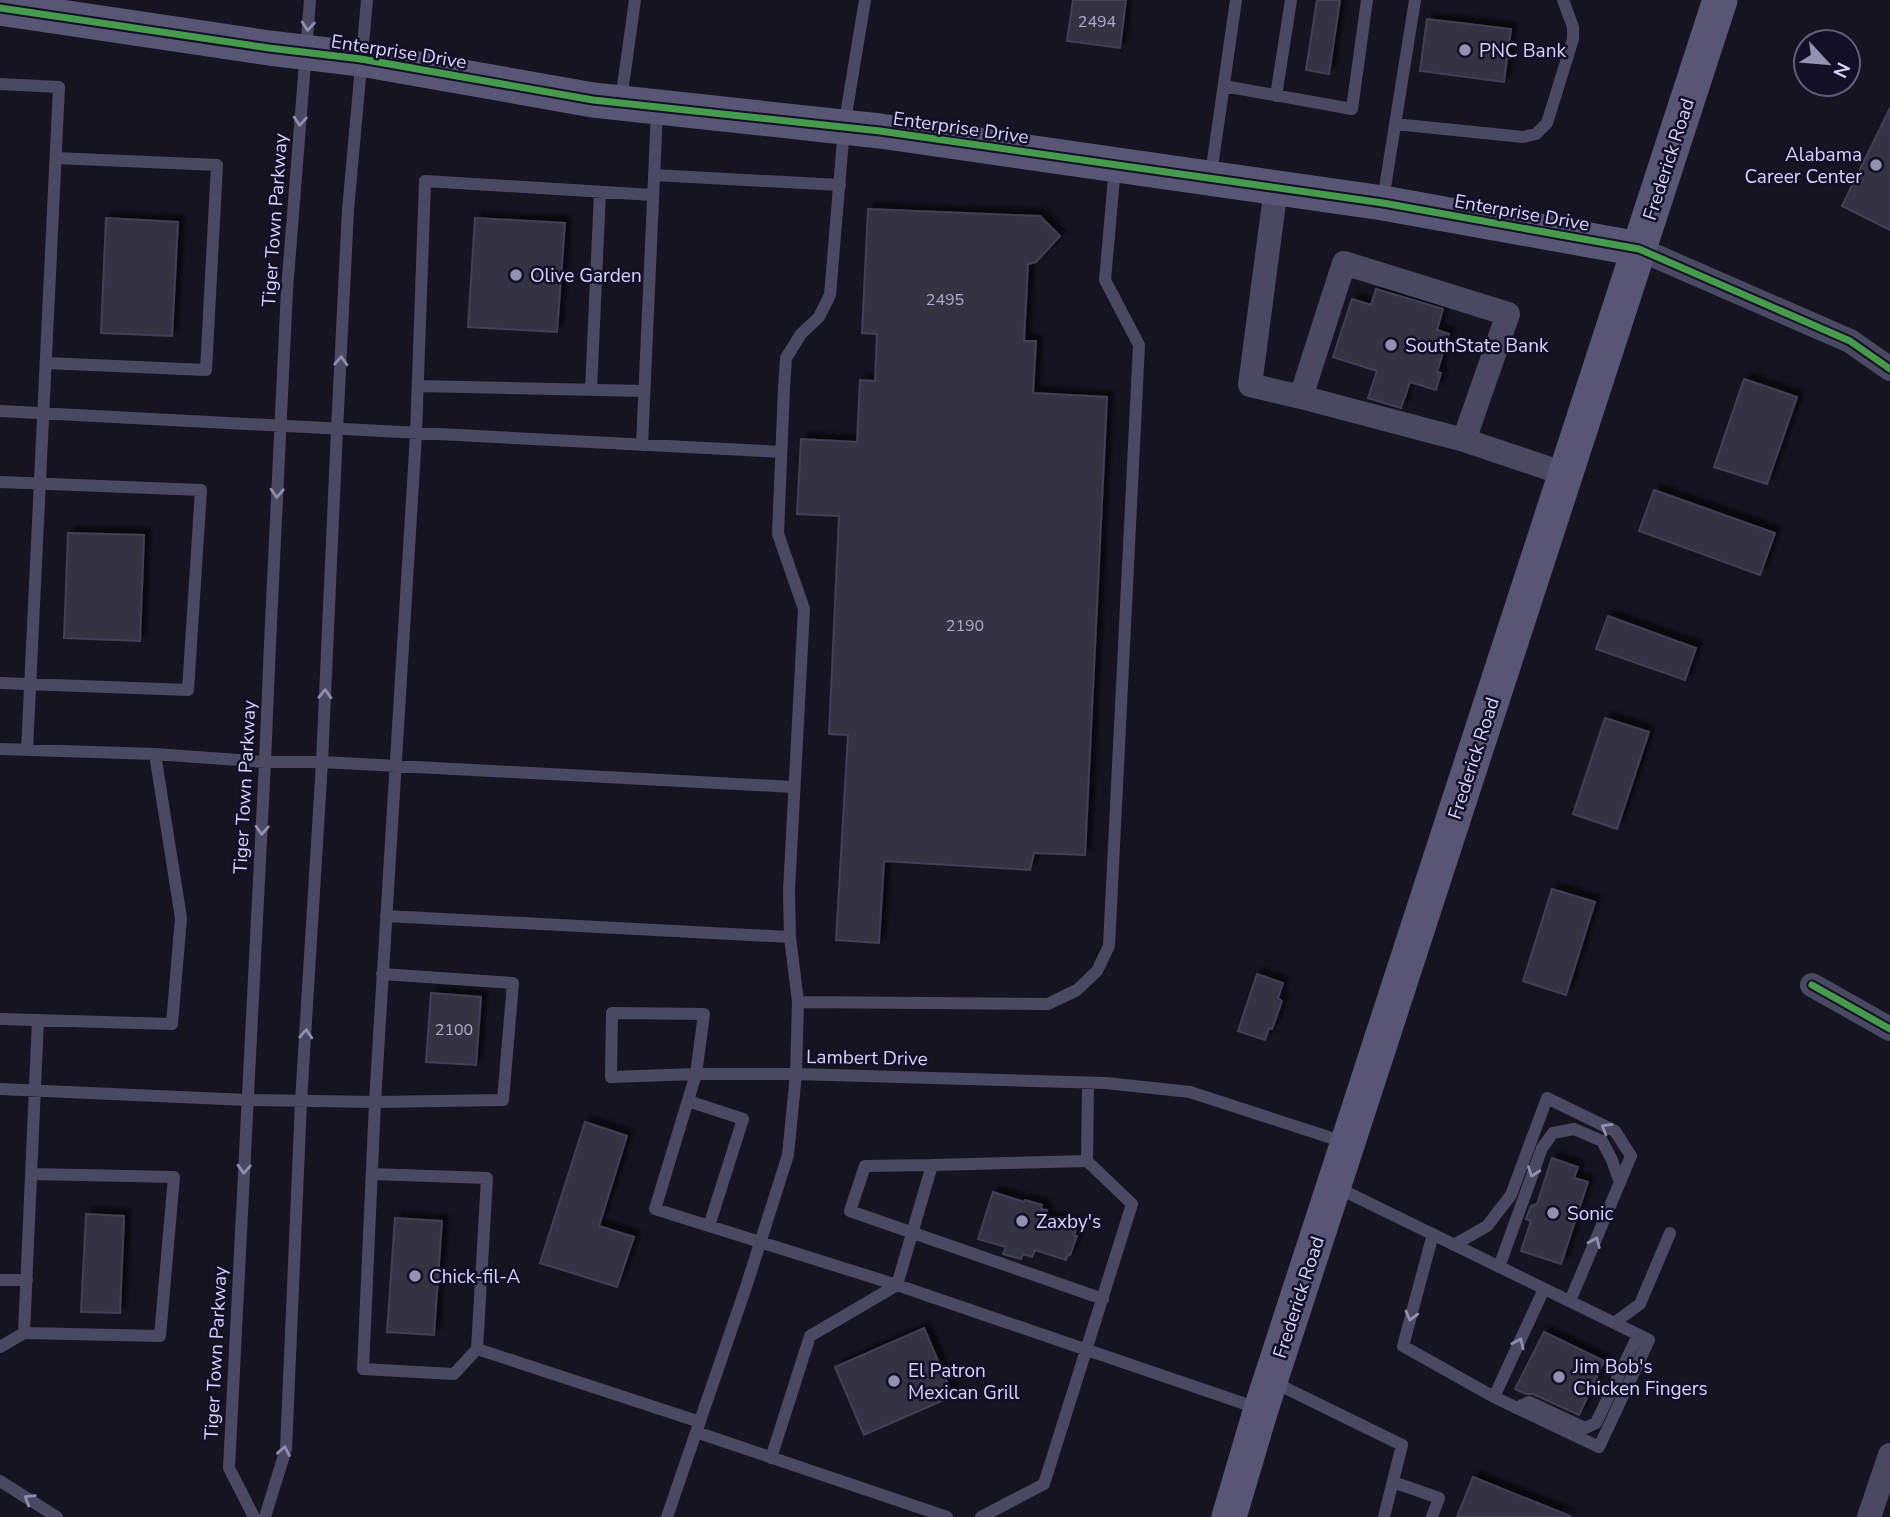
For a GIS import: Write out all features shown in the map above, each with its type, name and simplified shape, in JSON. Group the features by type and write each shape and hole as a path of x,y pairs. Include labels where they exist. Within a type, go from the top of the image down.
{"street":[{"name":"Frederick Road","path":"1229,1517 1266,1395 1720,0"},
{"name":"Enterprise Drive","path":"21,7 306,53 361,59 593,100 844,127 1382,203 1639,249 1850,341 1890,369"},
{"path":"1276,188 1250,385 1464,440 1566,474"},
{"path":"1301,397 1344,264 1508,314 1464,440"},
{"path":"1812,985 1890,1029"},
{"path":"1869,1517 1890,1455"}],"lane":[{"name":"Tiger Town Parkway","path":"254,1517 229,1468 287,290 310,0"},
{"path":"265,1517 286,1449 301,1102 322,762 348,210 367,0"},
{"path":"621,103 635,0"},
{"path":"865,0 844,127 830,295 819,317 801,334 786,358 778,534 804,609 789,891 790,937 798,1002 796,1074 696,1074 611,1077 612,1013 704,1014 696,1074 655,1209 897,1285 1087,1349 1266,1395 1402,1445 1384,1517"},
{"path":"1210,178 1236,0"},
{"path":"1276,96 1291,0"},
{"path":"1224,86 1352,109 1367,0"},
{"path":"1382,203 1415,0"},
{"path":"1395,124 1523,137 1536,134 1547,123 1573,39 1573,27 1563,0"},
{"path":"0,85 59,87 27,750"},
{"path":"642,445 657,107"},
{"path":"46,363 206,370 217,165 56,158"},
{"path":"798,1002 1048,1004 1077,990 1097,971 1109,946 1139,345 1105,281 1116,165"},
{"path":"654,175 839,185"},
{"path":"372,1174 487,1178 477,1349 454,1374 363,1369 374,1102 416,434 425,181 653,195"},
{"path":"590,390 600,192"},
{"path":"418,386 644,391"},
{"path":"0,411 781,452"},
{"path":"0,482 201,490 188,690 0,683"},
{"path":"0,749 155,754 265,762 322,762 794,787"},
{"path":"0,1018 172,1024 181,918 155,754"},
{"path":"386,916 790,937"},
{"path":"0,1089 301,1102 503,1100 513,983 382,974"},
{"path":"24,1333 38,1020"},
{"name":"Lambert Drive","path":"667,1517 788,1155 796,1074 1088,1083 1190,1092 1348,1144"},
{"path":"1087,1161 1088,1083"},
{"path":"1454,1245 1487,1226 1511,1195 1547,1098 1615,1131 1631,1156 1570,1301"},
{"path":"688,1101 743,1119 709,1226"},
{"path":"1499,1267 1542,1148 1553,1133 1574,1129 1602,1141 1620,1183"},
{"path":"981,1517 1044,1484 1132,1204 1087,1161 865,1166 850,1211 1102,1299"},
{"path":"771,1458 810,1336 897,1285 932,1165"},
{"path":"0,1347 24,1333 160,1336 174,1177 32,1174"},
{"path":"1334,1186 1644,1338"},
{"path":"1614,1323 1640,1304 1671,1233"},
{"path":"1433,1234 1403,1346 1516,1408 1599,1447 1644,1338"},
{"path":"0,1280 27,1280"},
{"path":"1494,1397 1544,1289"},
{"path":"1516,1408 1529,1402 1585,1428 1597,1423 1644,1338"},
{"path":"477,1349 698,1427 771,1458 947,1517"},
{"path":"0,1481 57,1517"},
{"path":"1393,1482 1439,1499 1432,1517"}],"building":[{"path":"1073,0 1126,0 1120,48 1067,41"},
{"path":"1317,0 1340,0 1329,74 1306,70"},
{"name":"PNC Bank","path":"1427,19 1511,29 1504,82 1420,71"},
{"name":"Alabama Career Center","path":"1890,108 1890,230 1842,206"},
{"path":"868,209 1040,216 1060,236 1036,262 1028,264 1024,341 1036,341 1033,393 1107,397 1085,855 1034,853 1030,870 884,861 879,943 836,940 848,735 829,734 839,516 797,514 801,439 857,442 860,380 875,381 877,334 862,333"},
{"path":"106,218 178,222 172,336 101,333"},
{"name":"Olive Garden","path":"475,218 565,223 557,332 468,327"},
{"name":"SouthState Bank","path":"1376,289 1443,309 1437,330 1449,334 1437,372 1441,373 1436,390 1410,382 1401,408 1368,398 1377,371 1333,357 1352,299 1371,305"},
{"path":"1744,379 1797,397 1767,484 1714,467"},
{"path":"1654,490 1775,533 1760,575 1639,531"},
{"path":"68,533 144,535 140,641 64,638"},
{"path":"1608,616 1696,648 1685,680 1596,649"},
{"path":"1605,718 1649,732 1617,829 1573,814"},
{"path":"1552,889 1595,902 1566,995 1523,981"},
{"path":"1257,974 1283,983 1278,998 1282,1001 1265,1040 1238,1031"},
{"path":"431,993 481,997 476,1065 426,1062"},
{"path":"585,1122 627,1136 599,1226 634,1237 617,1287 540,1263"},
{"name":"Sonic","path":"1552,1158 1578,1167 1574,1178 1588,1182 1561,1264 1521,1251 1531,1221 1526,1219 1531,1206 1537,1204"},
{"name":"Zaxby's","path":"993,1192 1042,1205 1041,1209 1047,1210 1045,1216 1077,1226 1074,1236 1077,1236 1066,1260 1035,1250 1032,1257 1023,1254 1021,1259 1003,1254 1006,1247 978,1239"},
{"path":"86,1214 124,1216 120,1313 81,1312"},
{"name":"Chick-fil-A","path":"395,1218 442,1221 434,1335 387,1332"},
{"name":"El Patron Mexican Grill","path":"924,1328 953,1396 864,1435 835,1367"},
{"name":"Jim Bob's Chicken Fingers","path":"1544,1332 1604,1361 1579,1415 1533,1394 1515,1389"},
{"path":"1473,1477 1570,1516 1570,1517 1457,1517"}],"cycle path":[{"path":"0,8 361,59 593,100 880,131 1383,203 1639,249 1850,341 1890,369"},
{"path":"1812,985 1890,1029"}],"place":[{"name":"PNC Bank","path":"1465,50"},
{"name":"Alabama Career Center","path":"1876,165"},
{"name":"Olive Garden","path":"516,275"},
{"name":"SouthState Bank","path":"1391,345"},
{"name":"Sonic","path":"1553,1213"},
{"name":"Zaxby's","path":"1022,1221"},
{"name":"Chick-fil-A","path":"415,1276"},
{"name":"Jim Bob's Chicken Fingers","path":"1559,1377"},
{"name":"El Patron Mexican Grill","path":"894,1381"}]}
